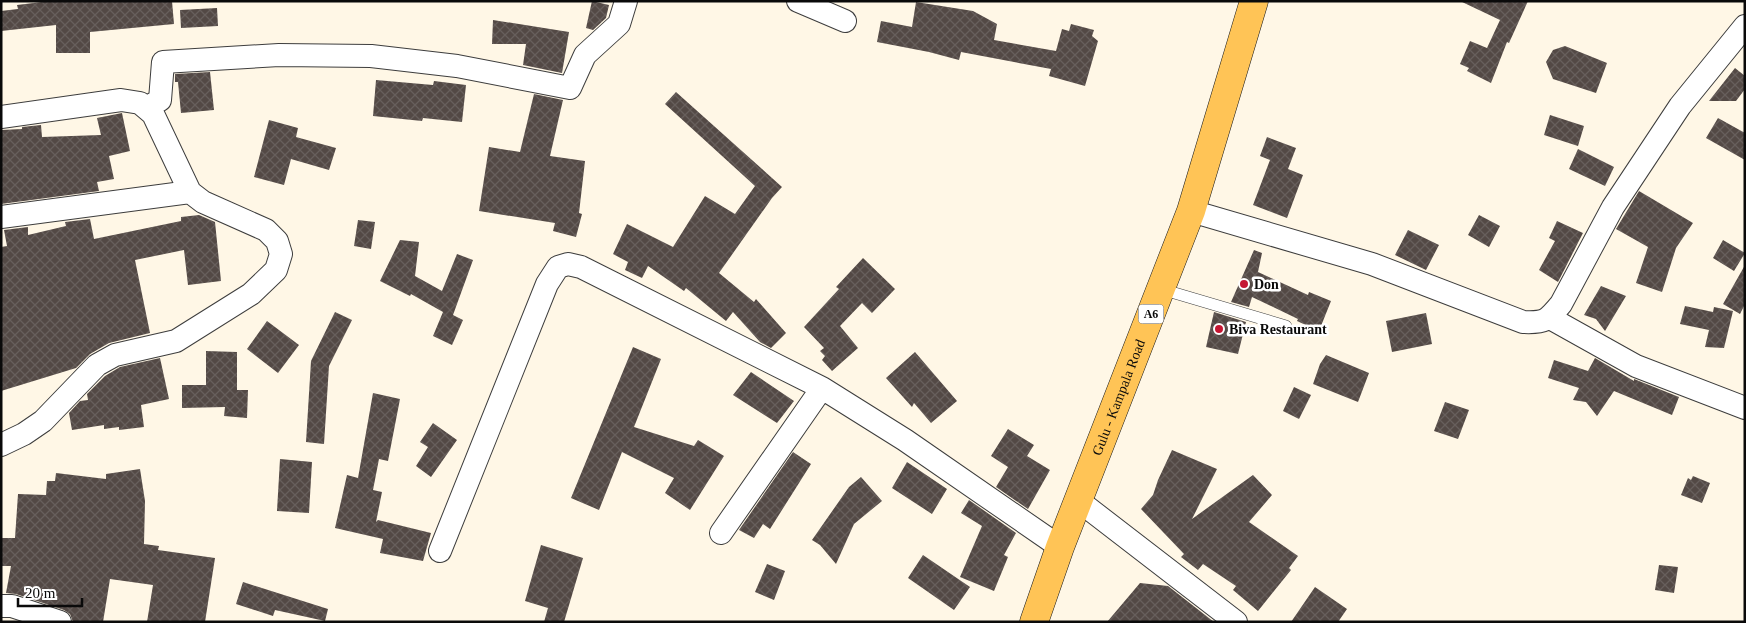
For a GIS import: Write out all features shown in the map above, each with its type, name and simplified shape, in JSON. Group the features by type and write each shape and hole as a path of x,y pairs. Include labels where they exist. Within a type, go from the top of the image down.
{"main road":[{"name":"Gulu - Kampala Road","path":"1034,622 1060,547 1191,210 1254,1"}],"street":[{"path":"146,108 160,100 163,62 279,55 370,56 457,66 570,88 585,56 619,24 626,1"},
{"path":"798,1 845,21"},
{"path":"1191,210 1372,264 1524,322 1538,323 1550,318 1561,304 1613,207 1680,106 1745,26"},
{"path":"1,117 121,100 140,102 153,114 190,192 203,202 266,230 277,241 280,254 276,270 251,294 209,322 176,340 115,355 97,365 43,421 24,434 1,445"},
{"path":"1,217 190,192"},
{"path":"440,551 547,284 558,267 568,264 581,267 822,388 905,440 1060,547"},
{"path":"1550,318 1636,366 1745,408"},
{"path":"722,533 822,388"},
{"path":"1079,501 1236,622"},
{"path":"1,606 12,606 60,622"}],"lane":[{"path":"1161,289 1286,326"}],"building":[{"path":"50,1 172,1 174,24 90,32 90,53 56,53 56,25 1,31 1,11 18,9 17,5"},
{"path":"592,1 609,5 606,18 593,30 586,28"},
{"path":"1460,1 1528,1 1509,43 1507,42 1491,83 1467,71 1469,68 1460,64 1470,41 1487,48 1500,20"},
{"path":"916,2 973,11 997,24 994,40 1056,51 1062,29 1069,31 1071,24 1094,30 1092,36 1098,41 1085,86 1049,76 1051,69 961,52 959,60 877,42 881,21 912,27"},
{"path":"217,8 218,26 181,28 180,10"},
{"path":"493,20 569,32 562,73 523,65 526,44 492,44"},
{"path":"1565,46 1607,63 1596,93 1553,79 1546,62 1553,50"},
{"path":"1735,68 1745,76 1745,89 1736,101 1709,101"},
{"path":"210,72 214,110 181,113 178,82 175,82 175,74"},
{"path":"376,80 433,85 434,81 466,85 462,122 423,118 422,121 373,116"},
{"path":"676,92 782,187 772,198 719,273 754,302 756,299 786,333 771,348 760,342 733,312 726,321 686,288 684,291 648,266 642,278 625,270 628,262 613,254 627,224 673,247 705,196 735,214 755,186 665,104"},
{"path":"534,94 563,100 550,156 585,161 579,213 582,214 576,237 553,231 555,223 479,211 489,147 520,152"},
{"path":"122,113 130,151 109,156 114,179 97,182 99,191 1,204 1,130 22,129 22,127 41,125 42,137 101,135 97,118"},
{"path":"1550,115 1584,126 1578,146 1544,135"},
{"path":"1718,118 1745,133 1745,160 1706,138"},
{"path":"269,120 298,128 296,137 336,148 329,170 291,159 284,185 254,177"},
{"path":"1267,137 1296,148 1288,169 1303,175 1287,218 1253,205 1270,160 1260,156"},
{"path":"1578,149 1614,167 1605,186 1569,169"},
{"path":"1639,191 1693,223 1676,248 1662,292 1636,283 1648,247 1616,229"},
{"path":"199,215 215,222 221,281 188,285 184,250 135,260 150,333 109,343 90,354 76,368 1,391 1,247 7,246 4,230 28,227 28,235 66,226 65,222 90,219 94,239 181,221 181,217"},
{"path":"1479,215 1500,226 1489,247 1468,235"},
{"path":"358,220 375,222 371,249 354,246"},
{"path":"1557,221 1583,233 1558,282 1539,270 1555,241 1549,238"},
{"path":"1408,230 1439,245 1426,270 1395,255"},
{"path":"400,240 419,242 415,276 442,291 457,254 473,260 453,315 463,320 452,345 433,336 443,312 411,294 410,296 380,281"},
{"path":"1723,240 1745,253 1734,271 1713,258"},
{"path":"1254,250 1262,253 1258,272 1308,295 1309,292 1331,301 1319,331 1252,297 1249,307 1231,302"},
{"path":"863,258 895,289 872,313 862,303 840,326 858,348 832,371 822,360 825,356 820,351 824,348 804,327 839,289 836,287"},
{"path":"1745,265 1745,304 1740,314 1723,304"},
{"path":"1601,286 1626,296 1605,331 1596,319 1584,315"},
{"path":"1685,306 1713,312 1714,307 1733,311 1724,348 1705,347 1709,330 1680,324"},
{"path":"335,312 352,320 329,366 324,444 306,442 311,361"},
{"path":"1214,312 1246,322 1238,354 1206,347"},
{"path":"1426,313 1432,344 1392,352 1386,321"},
{"path":"267,321 299,345 278,373 247,349"},
{"path":"633,347 661,359 634,427 694,446 698,440 724,456 690,510 665,493 674,478 622,452 599,510 571,498"},
{"path":"206,351 237,352 237,390 248,390 247,418 224,416 225,407 182,408 182,385 206,385"},
{"path":"915,352 957,401 931,423 914,403 912,407 886,378"},
{"path":"1326,355 1369,373 1358,402 1313,384 1320,364"},
{"path":"160,358 169,399 141,405 144,427 119,430 119,427 104,429 104,425 72,430 69,413 80,401 88,400 87,394 105,376 120,367"},
{"path":"1595,358 1634,381 1634,379 1679,397 1672,415 1614,391 1597,416 1586,402 1573,400 1579,388 1548,378 1554,360 1588,371"},
{"path":"751,372 794,401 777,423 733,395"},
{"path":"1294,387 1311,395 1299,419 1283,411"},
{"path":"373,393 400,399 388,461 379,459 373,490 382,492 376,522 378,520 431,533 423,561 380,553 383,539 335,528 347,475 358,478"},
{"path":"1445,402 1469,410 1458,439 1434,431"},
{"path":"433,423 457,440 431,477 416,466 428,447 420,442"},
{"path":"1008,429 1034,445 1027,456 1050,470 1028,509 996,487 1008,467 991,456"},
{"path":"1172,450 1217,469 1192,519 1253,475 1272,495 1249,522 1298,556 1289,568 1291,570 1258,611 1233,590 1236,586 1203,564 1198,570 1181,557 1184,554 1141,509 1153,495"},
{"path":"793,452 811,464 770,529 763,524 754,538 739,530"},
{"path":"280,459 312,462 309,513 277,511"},
{"path":"907,462 947,489 932,514 892,488"},
{"path":"140,469 145,501 144,544 159,546 158,550 215,558 205,622 147,622 153,585 110,579 103,622 73,622 70,614 64,610 16,594 6,593 11,566 2,566 2,538 15,538 18,494 46,495 47,481 55,481 56,473 106,479 106,474"},
{"path":"1693,476 1710,483 1702,503 1681,495 1688,478 1691,480"},
{"path":"861,477 882,501 854,524 836,564 820,545 812,540 849,487"},
{"path":"969,500 1016,533 1004,555 1008,557 994,591 960,577 982,526 961,513"},
{"path":"541,545 583,558 564,622 544,622 548,608 525,601"},
{"path":"923,555 970,587 954,610 908,578"},
{"path":"767,564 785,571 774,600 755,592"},
{"path":"1659,565 1678,567 1674,593 1655,590"},
{"path":"243,582 328,609 325,621 275,610 273,616 236,604"},
{"path":"1140,583 1168,586 1214,622 1107,622"},
{"path":"1315,587 1347,609 1338,622 1291,622"}],"place":[{"name":"Don","path":"1244,284"},
{"name":"Biva Restaurant","path":"1219,329"}]}
